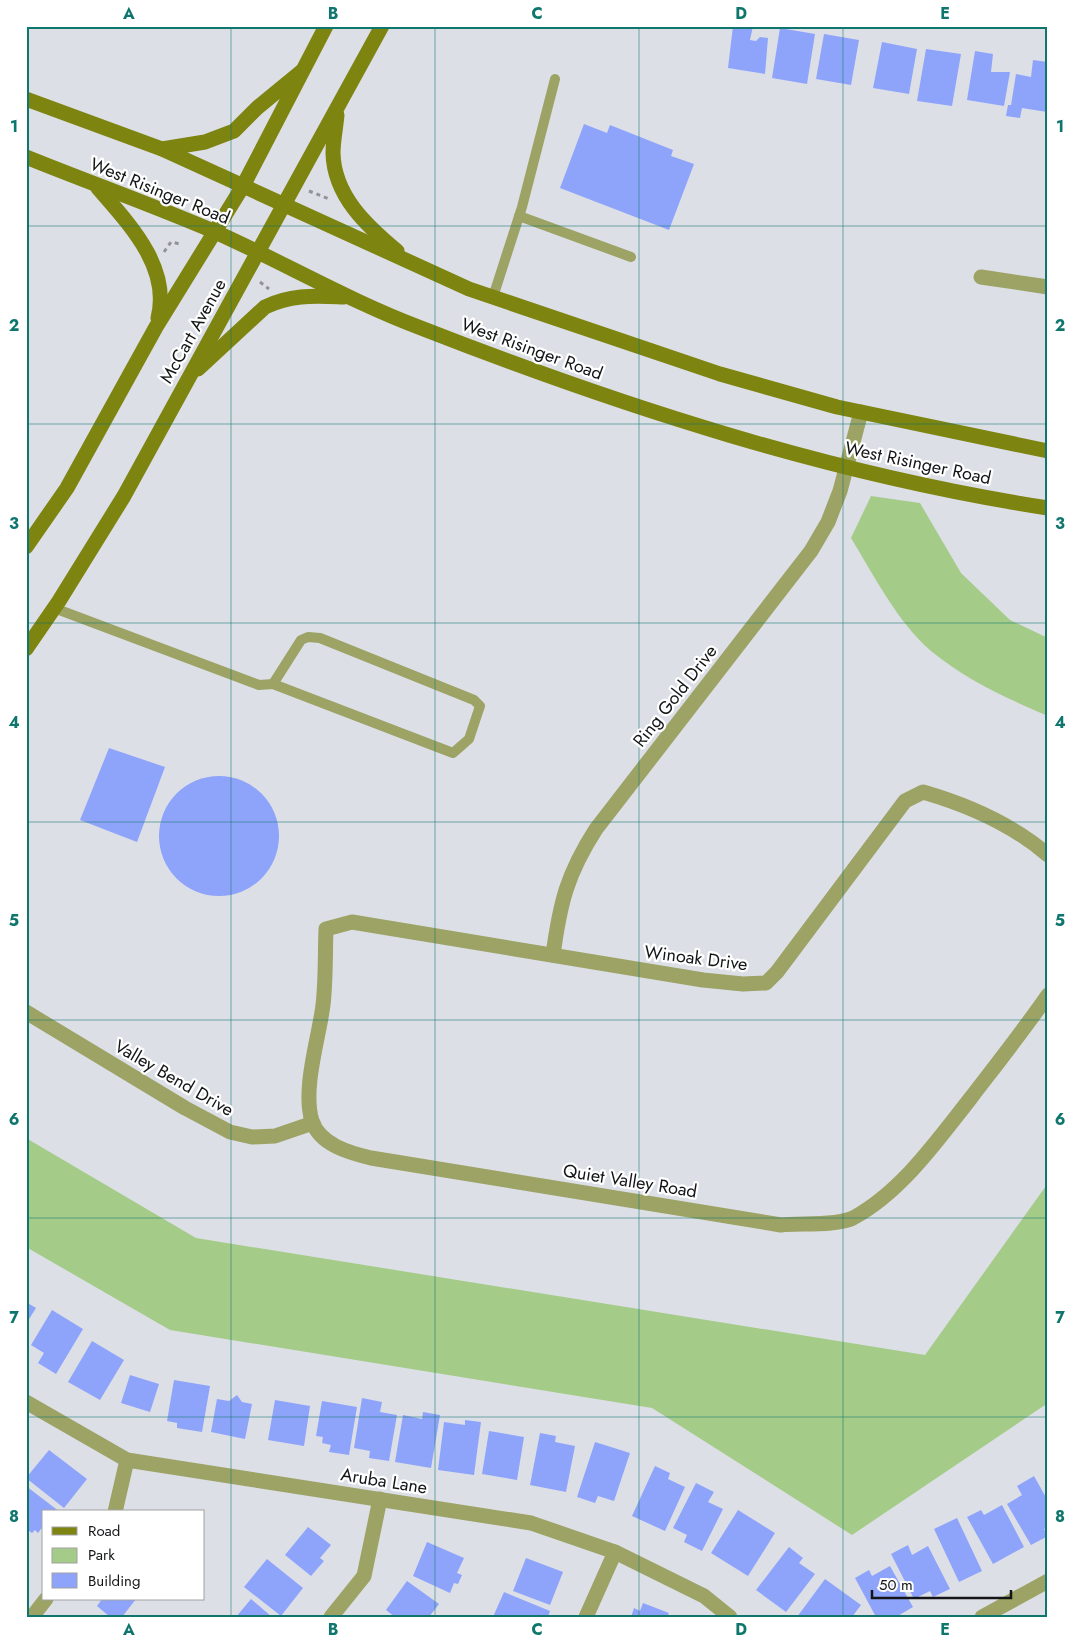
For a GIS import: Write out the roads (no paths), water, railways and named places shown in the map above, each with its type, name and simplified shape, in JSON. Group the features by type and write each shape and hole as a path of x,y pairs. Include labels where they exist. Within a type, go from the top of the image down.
{"main road":[{"name":"McCart Avenue","path":"26,547 67,488 156,327 243,186 307,67 326,26"},
{"name":"McCart Avenue","path":"26,649 124,496 188,378 259,254 382,26"},
{"path":"162,149 205,142 234,131 257,108 307,67"},
{"name":"West Risinger Road","path":"26,100 162,149 411,264 493,297 720,374 861,412 1048,451"},
{"path":"338,108 333,154 337,175 351,205 364,224 411,264"},
{"name":"West Risinger Road","path":"26,157 215,232 418,327 619,401 879,476 1048,508"},
{"path":"96,185 137,234 154,266 162,304 156,327"},
{"path":"188,378 266,307 276,302 300,295 352,297"}],"street":[{"path":"981,277 1048,287"},
{"name":"Ring Gold Drive","path":"553,955 558,914 579,855 602,821 811,550 828,522 847,467 861,412"},
{"name":"Winoak Drive","path":"312,1123 310,1108 311,1080 323,1004 326,929 352,922 703,980 743,984 766,983 777,972 905,801 923,792 943,798 992,819 1029,839 1048,855"},
{"name":"Quiet Valley Road","path":"312,1123 320,1134 333,1145 348,1153 371,1158 781,1225 835,1222 851,1219 893,1188 934,1145 1048,995"},
{"name":"Valley Bend Drive","path":"26,1012 198,1116 230,1132 252,1137 275,1136 312,1123"},
{"name":"Aruba Lane","path":"26,1402 127,1460 531,1523 615,1552 704,1596 730,1617"},
{"path":"114,1510 127,1460"},
{"path":"331,1617 364,1576 380,1499"},
{"path":"586,1617 615,1552"},
{"path":"982,1617 1048,1581"},
{"path":"32,1617 45,1600"}],"lane":[{"path":"493,297 518,216 555,79"},
{"path":"518,216 631,257"},
{"path":"54,608 244,680 259,685 273,684 453,753 469,739 480,706 474,700 320,638 308,637 301,640 273,684"}]}
